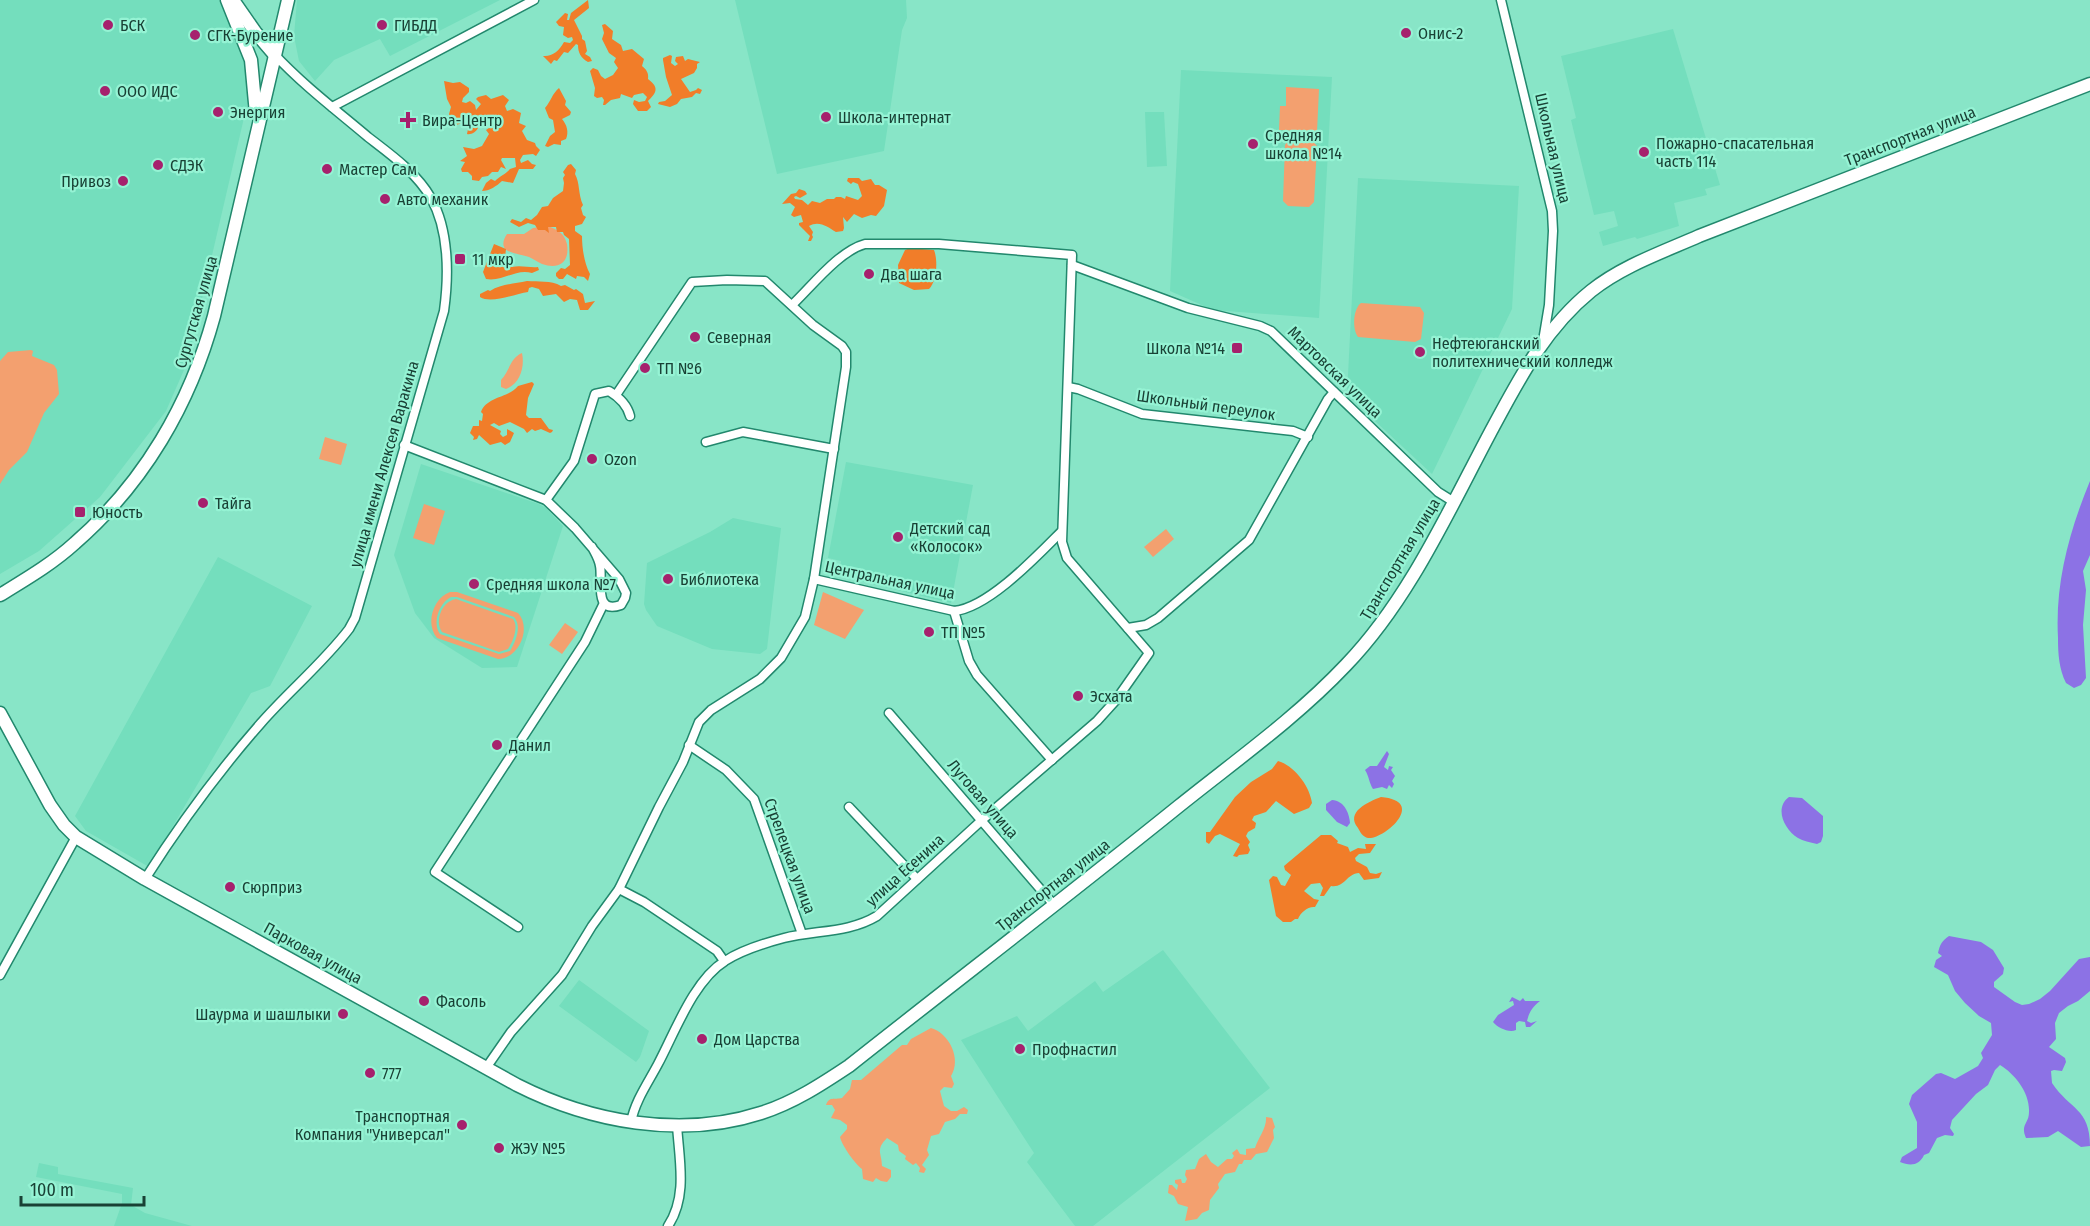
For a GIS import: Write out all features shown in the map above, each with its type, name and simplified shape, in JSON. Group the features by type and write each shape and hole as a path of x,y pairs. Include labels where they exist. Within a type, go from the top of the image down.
{"street":[{"path":"227,0 251,60 257,128"},
{"path":"233,0 274,54"},
{"name":"Сургутская улица","path":"0,595 61,555 88,531 135,478 174,421 190,389 208,339 288,0"},
{"path":"332,107 396,71 534,0"},
{"name":"Школьная улица","path":"1501,0 1552,211 1549,305 1543,342"},
{"name":"улица имени Алексея Варакина","path":"145,879 193,807 232,758 261,723 350,629 444,311 447,270 441,225 434,205 423,186 274,54"},
{"name":"Транспортная улица","path":"677,1125 706,1124 746,1118 811,1090 849,1066 1284,722 1321,690 1349,663 1395,603 1454,502 1519,378 1543,342 1570,310 1592,291 1610,279 1665,251 2090,84"},
{"path":"792,305 841,258 865,244 939,244 1072,255 1061,532 1067,558"},
{"name":"Мартовская улица","path":"1072,265 1188,308 1267,329 1438,492 1454,502"},
{"path":"616,396 692,282 765,281 813,325 842,346 846,352 846,367 814,579"},
{"path":"1549,305 1558,313 1570,310"},
{"name":"Школьный переулок","path":"1068,387 1142,414 1293,431 1308,437"},
{"path":"546,500 574,461 595,394 609,391 626,404 630,416"},
{"path":"1041,552 1055,551 1067,558 1128,628 1146,625 1158,618 1249,540 1334,392"},
{"path":"706,442 743,432 834,448"},
{"path":"404,445 546,500 560,512 592,547 620,579 626,598 621,605 612,607 604,603 600,593 600,566 592,547"},
{"name":"Центральная улица","path":"486,1068 511,1032 562,975 592,926 619,890 676,776 699,722 711,710 756,682 781,658 805,617 814,579 954,611 968,608 989,596 1061,532"},
{"path":"518,927 435,872 585,642 604,603"},
{"path":"954,611 969,661 977,675 1052,760"},
{"name":"улица Есенина","path":"631,1122 637,1104 702,982 724,961 751,948 802,934 864,924 877,916 1107,710 1149,653 1128,628"},
{"name":"Парковая улица","path":"0,713 5,733 54,813 76,837 145,879 517,1085 560,1105 604,1118 677,1125"},
{"name":"Луговая улица","path":"889,713 1054,905"},
{"name":"Стрелецкая улица","path":"689,745 726,770 747,789 754,799 802,934"},
{"path":"849,807 917,879"},
{"path":"0,975 76,837"},
{"path":"619,890 644,902 717,951 724,961"},
{"path":"668,1226 676,1213 681,1194 677,1125"}],"shaded area":[{"path":"0,0 219,0 246,57 250,92 187,363 166,411 100,497 39,551 0,574"},
{"path":"297,0 500,0 390,56 380,39 334,60 315,81 299,61 294,36"},
{"path":"588,0 589,8 574,20 585,41 587,51 585,54 592,61 588,62 582,57 576,44 568,53 564,52 557,61 554,60 551,64 543,56 558,51 564,42 570,43 573,40 572,37 568,38 563,35 564,27 559,26 556,22 565,13 568,14 567,20 569,20 571,13"},
{"name":"Школа-интернат","path":"735,0 906,0 907,18 902,30 884,151 777,174"},
{"path":"605,24 613,31 612,39 621,45 623,51 632,49 644,59 642,66 656,90 648,101 651,107 647,111 638,111 633,104 634,100 645,101 647,97 643,93 634,95 632,98 621,94 620,98 611,100 605,105 603,105 602,97 594,96 595,88 590,71 593,68 598,70 605,79 613,75 618,68 614,62 616,58 609,53 602,39 604,33 602,25"},
{"name":"Пожарно-спасательная часть 114","path":"1673,29 1720,185 1705,189 1707,195 1674,203 1679,226 1637,239 1635,237 1603,246 1599,232 1618,226 1614,211 1594,215 1571,120 1576,118 1561,56"},
{"path":"672,56 671,63 675,66 678,64 675,61 676,57 683,56 685,61 688,59 700,62 694,73 681,79 690,92 698,88 702,90 700,94 696,93 692,97 681,99 670,107 658,104 672,95 663,60"},
{"name":"Средняя школа №14","path":"1181,70 1332,77 1319,318 1213,310 1170,291"},
{"path":"444,81 460,82 469,88 462,102 470,101 475,105 476,110 481,104 476,99 478,97 486,95 491,99 503,95 509,100 505,106 507,111 513,109 521,113 519,123 526,126 522,131 527,140 535,143 540,150 536,156 523,155 520,160 521,163 528,160 536,165 533,169 519,169 513,183 502,181 493,188 482,191 491,179 495,181 516,167 515,158 502,158 506,169 501,167 498,172 492,172 479,181 472,180 468,172 462,172 461,169 465,162 460,161 467,156 463,147 474,149 482,146 489,134 486,130 492,126 486,118 478,120 476,121 478,128 473,133 467,134 468,129 463,123 452,126 449,114 451,107"},
{"path":"1286,87 1319,89 1317,132 1279,130 1280,106 1286,106"},
{"path":"559,88 566,101 565,105 571,112 562,119 567,129 567,136 561,141 561,145 554,144 548,147 545,146 555,132 553,120 549,118 545,108"},
{"path":"1145,112 1164,112 1167,166 1147,167"},
{"path":"1288,140 1312,140 1317,146 1314,202 1309,207 1288,206 1283,201 1285,145"},
{"path":"571,164 576,170 583,205 581,208 586,217 582,224 575,226 575,231 582,236 586,265 590,274 588,281 584,277 577,276 576,279 567,274 563,279 556,276 561,268 565,269 570,265 569,239 563,232 557,232 556,227 548,227 549,233 545,230 538,230 535,225 528,223 519,227 510,222 512,219 521,222 526,218 531,220 542,207 548,206 553,198 563,191 565,175 563,172"},
{"path":"848,178 859,178 862,181 871,179 875,185 887,190 884,206 876,216 862,218 854,214 847,222 843,217 843,231 836,232 827,226 813,224 809,226 813,237 811,241 808,241 810,236 799,225 803,222 801,215 794,217 791,215 795,207 790,203 782,204 799,189 807,194 800,198 796,196 795,199 802,200 808,205 812,201 820,203 836,197 845,199 846,196 858,200 862,196 858,184 853,182 851,184 847,181"},
{"name":"Нефтеюганский политехнический колледж","path":"1358,178 1519,186 1512,309 1432,474 1347,395"},
{"path":"548,226 560,232 567,244 567,256 558,265 548,266 529,257 509,252 504,245 507,234 524,234 533,228"},
{"path":"494,244 506,249 505,257 512,267 538,267 539,270 532,273 520,272 498,279 486,279 483,272"},
{"path":"910,248 934,250 936,270 934,281 929,289 914,290 899,283 898,265 905,250"},
{"path":"527,281 565,285 583,294 585,303 595,301 588,310 580,310 577,300 570,299 564,302 556,294 543,296 539,289 532,287 528,292 503,298 480,297 480,294 488,290"},
{"path":"1361,303 1420,307 1424,313 1421,339 1415,342 1358,337 1354,319"},
{"path":"33,351 32,356 54,365 57,370 59,394 44,413 27,452 9,470 0,484 0,361 8,352"},
{"path":"522,353 523,364 518,379 511,387 506,389 501,387 501,380 512,362"},
{"path":"532,382 534,384 528,398 526,415 529,418 541,418 549,429 553,430 552,432 532,429 527,433 510,422 499,426 494,423 490,425 501,431 500,434 503,437 507,435 507,429 514,433 510,442 505,445 501,442 490,445 479,435 473,440 474,437 470,433 473,426 479,426 479,420 482,421 481,412 488,403 518,386"},
{"path":"325,437 347,444 341,465 319,459"},
{"name":"Детский сад «Колосок»","path":"846,462 973,485 951,603 839,576 841,561 828,558"},
{"name":"Средняя школа №7","path":"421,464 539,504 563,526 517,667 482,668 434,638 415,613 394,555"},
{"path":"2090,481 2090,555 2083,571 2086,590 2083,625 2086,678 2081,685 2074,688 2066,683 2059,661 2059,597 2070,539"},
{"path":"424,504 445,511 434,545 413,538"},
{"path":"733,518 781,528 767,649 760,654 712,649 657,626 644,604 647,563"},
{"path":"1166,529 1174,539 1153,557 1144,547"},
{"path":"218,557 312,606 270,686 251,693 149,867 86,831 75,816"},
{"path":"457,592 518,613 524,627 521,642 517,648 512,654 498,659 437,638 433,632 431,619 435,606 444,595","holes":["451,597 457,597 514,617 518,629 510,651 499,654 440,634 437,624 440,608"]},
{"path":"823,592 864,610 845,639 814,625"},
{"path":"456,599 513,619 515,630 508,649 499,652 442,632 439,617 443,607"},
{"path":"565,623 578,632 562,654 549,645"},
{"path":"1387,751 1389,754 1384,767 1388,770 1389,766 1393,767 1391,770 1395,776 1392,781 1394,784 1392,788 1389,785 1387,789 1382,787 1373,789 1365,770 1370,766 1377,766"},
{"path":"1278,761 1296,772 1305,784 1312,803 1309,808 1294,814 1276,801 1266,812 1254,816 1252,820 1256,823 1255,828 1246,836 1250,842 1248,854 1233,856 1240,844 1220,834 1215,836 1209,844 1206,842 1206,832 1210,832 1235,797 1251,782 1272,769"},
{"path":"1381,797 1395,800 1401,805 1402,812 1392,827 1375,837 1368,838 1360,831 1354,817 1360,808"},
{"path":"1789,797 1802,798 1823,816 1821,842 1817,844 1798,838 1785,824 1782,807"},
{"path":"1332,800 1340,802 1347,811 1350,823 1347,827 1337,822 1326,810 1326,804"},
{"path":"1321,835 1331,835 1338,841 1337,843 1348,847 1350,852 1358,848 1366,849 1365,844 1376,844 1370,853 1359,854 1355,858 1367,867 1370,873 1382,872 1379,878 1364,880 1359,873 1355,874 1339,885 1331,886 1324,896 1320,896 1323,888 1320,883 1311,884 1304,891 1319,900 1315,907 1305,910 1298,919 1283,922 1276,916 1269,880 1273,876 1277,877 1281,885 1285,886 1291,875 1284,866"},
{"path":"1949,936 1981,942 1993,950 2004,968 2003,974 1994,982 1994,987 2022,1005 2040,999 2079,959 2090,957 2090,991 2059,1013 2055,1023 2056,1039 2049,1047 2065,1058 2066,1062 2062,1071 2051,1071 2052,1083 2083,1116 2087,1124 2090,1146 2081,1147 2058,1131 2048,1137 2026,1138 2024,1127 2029,1116 2027,1098 2016,1079 2000,1065 1988,1085 1976,1094 1952,1120 1950,1128 1953,1136 1945,1135 1937,1138 1929,1153 1917,1163 1900,1162 1902,1157 1917,1148 1917,1122 1909,1104 1912,1095 1936,1074 1941,1073 1955,1079 1978,1066 1983,1058 1981,1053 1992,1035 1991,1023 1965,1003 1955,991 1948,975 1934,967 1936,960 1942,956 1938,953 1941,945"},
{"path":"1163,950 1270,1088 1093,1226 1075,1226 1027,1162 1034,1153 961,1040 1017,1016 1028,1031 1095,981 1103,992"},
{"path":"579,980 649,1031 636,1062 559,1006"},
{"path":"1512,997 1520,1001 1523,998 1525,1001 1540,1001 1529,1015 1527,1021 1531,1023 1537,1021 1530,1027 1526,1027 1525,1022 1519,1021 1516,1023 1516,1030 1510,1031 1493,1022 1498,1015 1514,1005 1513,1001 1509,1002"},
{"path":"931,1028 943,1035 954,1055 954,1069 951,1076 954,1084 952,1088 944,1087 940,1091 944,1106 951,1111 964,1107 968,1110 967,1114 960,1114 955,1119 945,1122 939,1134 931,1136 927,1150 929,1155 922,1165 926,1169 924,1173 919,1172 920,1168 916,1163 913,1165 905,1159 906,1156 899,1151 898,1145 887,1138 880,1152 882,1166 891,1170 891,1177 887,1182 876,1178 873,1182 863,1179 862,1169 849,1155 840,1137 847,1129 847,1125 831,1118 835,1110 832,1105 826,1105 827,1102 830,1099 842,1098 850,1089 852,1080 861,1080 902,1045 907,1045 911,1039"},
{"path":"1266,1117 1272,1118 1275,1127 1274,1138 1267,1152 1256,1154 1251,1160 1244,1160 1235,1172 1225,1174 1210,1200 1209,1210 1197,1219 1185,1221 1188,1207 1178,1204 1174,1196 1168,1193 1169,1185 1177,1190 1178,1185 1175,1180 1181,1179 1182,1183 1185,1183 1186,1170 1195,1169 1199,1159 1206,1154 1218,1167 1227,1159 1232,1159 1234,1156 1232,1153 1237,1149 1240,1154 1246,1155 1246,1149 1255,1148 1264,1129"},
{"path":"39,1163 58,1167 58,1174 133,1188 131,1205 145,1213 192,1226 114,1226 122,1203 122,1194 36,1177"}],"place":[{"name":"БСК","path":"108,25"},
{"name":"ГИБДД","path":"382,25"},
{"name":"Онис-2","path":"1406,33"},
{"name":"СГК-Бурение","path":"195,35"},
{"name":"ООО ИДС","path":"105,91"},
{"name":"Энергия","path":"218,112"},
{"name":"Школа-интернат","path":"826,117"},
{"name":"Вира-Центр","path":"408,120"},
{"name":"Средняя школа №14","path":"1253,144"},
{"name":"Пожарно-спасательная часть 114","path":"1644,152"},
{"name":"СДЭК","path":"158,165"},
{"name":"Мастер Сам","path":"327,169"},
{"name":"Привоз","path":"123,181"},
{"name":"Авто механик","path":"385,199"},
{"name":"11 мкр","path":"460,259"},
{"name":"Два шага","path":"869,274"},
{"name":"Северная","path":"695,337"},
{"name":"Школа №14","path":"1237,348"},
{"name":"Нефтеюганский политехнический колледж","path":"1420,352"},
{"name":"ТП №6","path":"645,368"},
{"name":"Ozon","path":"592,459"},
{"name":"Тайга","path":"203,503"},
{"name":"Юность","path":"80,512"},
{"name":"Детский сад «Колосок»","path":"898,537"},
{"name":"Библиотека","path":"668,579"},
{"name":"Средняя школа №7","path":"474,584"},
{"name":"ТП №5","path":"929,632"},
{"name":"Эсхата","path":"1078,696"},
{"name":"Данил","path":"497,745"},
{"name":"Сюрприз","path":"230,887"},
{"name":"Фасоль","path":"424,1001"},
{"name":"Шаурма и шашлыки","path":"343,1014"},
{"name":"Дом Царства","path":"702,1039"},
{"name":"Профнастил","path":"1020,1049"},
{"name":"777","path":"370,1073"},
{"name":"Транспортная Компания \"Универсал\"","path":"462,1125"},
{"name":"ЖЭУ №5","path":"499,1148"}]}
